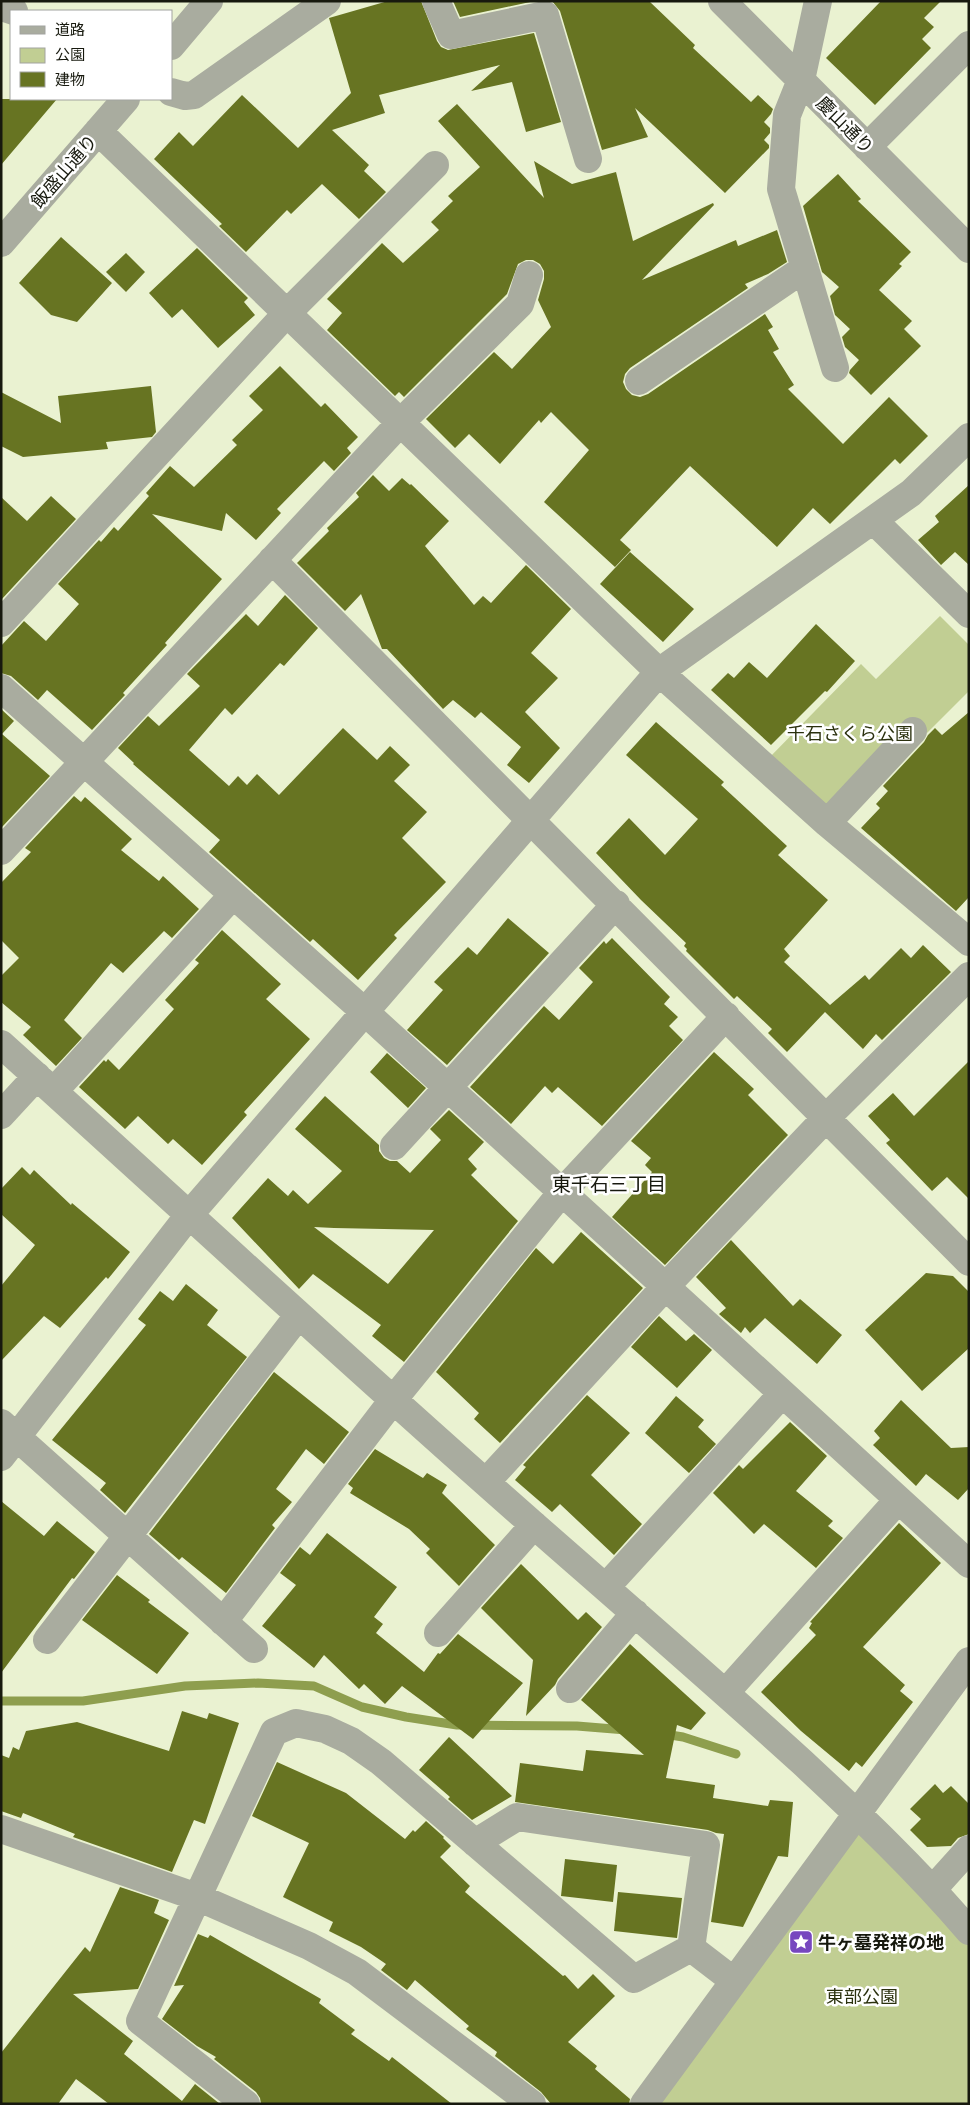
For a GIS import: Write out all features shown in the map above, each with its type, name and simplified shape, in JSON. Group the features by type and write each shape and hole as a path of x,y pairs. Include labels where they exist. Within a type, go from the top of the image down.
{"street":[{"path":"172,45 209,1"},
{"path":"172,92 185,96 194,95 327,1"},
{"path":"436,1 451,35 545,15 588,159"},
{"name":"慶山通り","path":"722,1 969,249"},
{"path":"818,1 801,80 788,115 781,189 834,368"},
{"path":"867,147 969,45"},
{"name":"飯盛山通り","path":"1,244 125,100"},
{"path":"98,131 288,312 659,672 827,823 969,942"},
{"path":"1,623 288,312 434,165"},
{"path":"639,381 805,268"},
{"path":"1,851 401,422 520,304 529,275"},
{"path":"254,1650 127,1536 7,1439 189,1215 659,672 911,493 969,437"},
{"path":"873,520 969,614"},
{"path":"272,560 616,904 969,1262"},
{"path":"1,688 365,1012 969,1564"},
{"path":"827,823 914,731"},
{"path":"1,1115 46,1084 233,895"},
{"path":"394,1146 616,904"},
{"path":"486,1482 665,1287 826,1117 969,976"},
{"path":"223,1622 393,1400 562,1192 726,1016"},
{"path":"1,1044 298,1316 726,1692 857,1814 933,1889 969,1931"},
{"path":"47,1640 298,1316"},
{"path":"606,1587 782,1394"},
{"path":"726,1692 898,1500"},
{"path":"438,1632 534,1525"},
{"path":"570,1689 635,1613"},
{"path":"644,2104 969,1660"},
{"path":"239,2102 140,2021 274,1732 296,1723 325,1729 351,1741 381,1762 634,1979 691,1948"},
{"path":"475,1843 517,1817 706,1845 691,1948"},
{"path":"1,1829 197,1897 309,1946 357,1972 532,2104"},
{"path":"933,1889 969,1849"},
{"path":"691,1948 734,1981"}],"green space":[{"name":"千石さくら公園","path":"940,616 969,645 969,691 927,733 916,722 825,816 767,760 861,664 876,679"},
{"name":"東部公園","path":"857,1822 969,1936 969,2104 649,2104"}],"building":[{"path":"388,1 421,1 437,41 441,47 448,50 534,33 561,122 526,132 512,82 471,91 500,65 379,95 385,113 332,130 369,165 364,171 386,192 359,219 322,184 291,214 287,210 246,252 219,226 222,224 154,159 179,132 193,146 242,95 298,148 351,93 329,18"},
{"path":"453,1 535,1 460,17"},
{"path":"552,1 649,1 695,45 693,48 751,102 758,95 773,109 764,122 770,128 770,133 764,140 769,145 769,148 725,193 635,108 648,137 602,150 560,11"},
{"path":"881,1 941,1 924,18 934,27 922,39 931,48 875,105 826,58"},
{"path":"1,99 56,100 1,165"},
{"path":"457,104 544,198 534,161 572,184 616,172 633,241 713,203 714,205 642,280 736,240 738,246 777,230 787,262 768,274 745,284 748,288 630,368 625,374 623,382 626,389 632,395 640,397 648,394 765,314 773,327 768,330 779,349 773,352 794,385 788,389 843,444 889,397 928,436 900,464 895,459 830,524 813,508 777,547 690,466 620,540 631,550 615,567 544,502 589,450 551,412 541,423 539,420 500,464 469,434 455,448 426,419 494,352 512,369 551,327 538,300 544,279 544,271 540,264 533,260 526,260 518,264 507,294 404,397 399,392 395,396 327,330 342,313 327,299 382,243 403,263 439,230 431,222 453,201 448,196 480,167 438,121"},
{"path":"838,174 861,199 858,201 911,252 899,264 902,266 879,290 912,321 904,329 921,346 871,395 849,373 859,360 845,347 842,337 850,329 835,315 830,296 839,287 822,272 803,206"},
{"path":"61,237 112,283 77,322 51,315 19,283"},
{"path":"197,248 248,298 244,302 255,315 218,348 182,309 172,318 149,293"},
{"path":"126,253 145,272 126,292 106,272"},
{"path":"280,366 321,407 325,403 358,437 347,448 351,453 334,471 324,461 277,509 281,513 256,540 226,513 222,531 152,514 222,579 165,643 167,645 123,693 125,695 92,730 47,690 38,700 11,676 1,673 1,646 24,621 46,641 79,604 58,584 99,540 101,542 114,527 118,531 149,496 146,493 170,466 194,487 237,445 232,440 263,410 249,396"},
{"path":"151,386 156,432 152,437 106,442 108,449 23,457 1,446 1,392 61,423 58,396"},
{"path":"373,475 389,491 402,478 411,484 449,521 425,546 474,605 483,596 491,603 526,565 571,609 531,653 558,678 525,712 560,748 529,783 507,765 521,747 481,712 475,718 453,700 443,709 387,649 382,649 361,594 345,611 297,563 329,531 327,528 359,497 356,493"},
{"path":"969,485 969,565 955,552 941,565 918,540 939,522 935,516"},
{"path":"51,496 76,519 1,600 1,497 27,521"},
{"path":"630,552 694,609 663,642 600,584"},
{"path":"285,595 318,628 284,666 280,663 232,715 225,708 189,750 229,786 238,776 247,785 257,774 279,795 343,728 377,760 390,746 410,765 394,781 427,812 402,838 446,882 394,935 397,938 358,980 313,939 310,942 209,852 220,840 133,764 118,748 148,716 159,726 200,686 187,674 246,614 258,626"},
{"path":"816,624 855,661 827,692 825,691 771,745 711,690 728,673 734,678 749,662 767,678"},
{"path":"1,709 14,721 2,734 50,776 2,827"},
{"path":"969,712 969,897 956,911 861,828 880,808 876,804 888,791 883,786 924,742 928,735 935,728 942,735"},
{"path":"656,722 724,782 721,785 787,846 778,855 828,900 784,949 790,956 784,962 830,1005 865,975 869,980 901,948 911,958 923,945 951,972 882,1040 876,1034 863,1049 825,1012 787,1052 768,1033 772,1029 737,996 734,999 686,951 687,949 684,946 686,943 596,853 629,818 665,855 698,819 626,755"},
{"path":"74,796 81,802 85,797 132,839 121,850 159,881 163,876 199,909 172,938 164,931 123,973 111,963 64,1020 82,1038 56,1066 23,1035 31,1027 1,1002 1,976 19,958 1,940 1,883 31,852 25,848"},
{"path":"508,918 549,953 447,1065 407,1030 443,990 434,982 468,947 477,955"},
{"path":"222,930 281,984 266,999 310,1039 244,1112 247,1115 202,1165 173,1139 168,1144 138,1116 125,1129 79,1087 104,1060 106,1062 108,1059 119,1070 174,1009 165,1000 199,963 195,960"},
{"path":"612,938 670,997 664,1004 678,1017 669,1026 683,1040 602,1126 558,1087 552,1093 545,1086 511,1124 470,1087 544,1006 559,1020 593,982 579,968 604,941 606,944"},
{"path":"714,1052 754,1089 748,1095 788,1135 665,1265 612,1217 652,1172 645,1165 651,1158 631,1141"},
{"path":"387,1053 426,1088 408,1108 370,1072"},
{"path":"969,1061 969,1199 947,1177 932,1191 886,1143 890,1140 868,1116 893,1093 914,1116"},
{"path":"325,1096 379,1145 379,1151 384,1158 390,1161 397,1161 410,1173 441,1140 430,1129 449,1110 484,1142 468,1159 477,1169 471,1175 518,1221 404,1362 372,1336 381,1325 313,1274 299,1289 232,1218 268,1178 288,1196 293,1190 308,1204 342,1171 295,1129","holes":["314,1227 434,1230 388,1284"]},
{"path":"22,1167 30,1175 34,1170 71,1205 72,1203 130,1252 108,1279 106,1277 60,1328 44,1316 1,1361 1,1286 35,1245 1,1214 1,1189"},
{"path":"581,1232 643,1288 500,1443 474,1419 479,1413 436,1372 536,1248 553,1264"},
{"path":"731,1240 793,1306 800,1299 842,1335 817,1364 765,1318 750,1333 745,1327 741,1333 719,1314 726,1308 696,1277"},
{"path":"926,1273 953,1276 969,1292 969,1348 922,1391 865,1330"},
{"path":"186,1284 218,1310 207,1325 247,1357 125,1513 100,1490 106,1483 52,1440 146,1325 138,1319 160,1291 173,1301"},
{"path":"659,1316 686,1341 694,1334 712,1350 677,1388 631,1347"},
{"path":"274,1372 349,1432 324,1464 306,1449 276,1489 292,1502 272,1525 275,1528 226,1593 182,1557 179,1560 149,1534"},
{"path":"587,1395 630,1433 591,1475 642,1524 614,1555 560,1504 552,1512 515,1480 526,1467 523,1465"},
{"path":"676,1396 704,1420 698,1427 716,1444 689,1473 645,1433"},
{"path":"901,1400 951,1448 969,1447 969,1488 958,1500 926,1474 916,1486 873,1445 880,1438 874,1431"},
{"path":"790,1422 827,1456 796,1491 833,1521 828,1526 843,1538 816,1568 764,1524 754,1534 713,1493 739,1465 743,1469"},
{"path":"375,1449 423,1478 427,1473 447,1485 442,1493 495,1545 459,1586 426,1553 430,1549 409,1529 350,1493 353,1488 348,1484"},
{"path":"1,1501 44,1536 57,1521 95,1552 74,1579 72,1578 1,1673"},
{"path":"899,1523 941,1563 863,1647 905,1685 900,1691 913,1702 862,1767 856,1762 849,1771 801,1731 761,1692 816,1635 809,1628 812,1623 810,1622"},
{"path":"327,1533 397,1587 374,1617 383,1624 376,1633 424,1672 438,1653 440,1654 458,1634 523,1683 473,1739 402,1686 385,1704 364,1684 359,1689 324,1655 314,1668 262,1626 296,1585 280,1573 300,1547 310,1555"},
{"path":"521,1564 578,1620 586,1612 602,1627 555,1685 526,1716 533,1660 481,1608"},
{"path":"117,1575 150,1600 148,1602 189,1633 157,1674 82,1620"},
{"path":"630,1644 706,1713 691,1730 677,1725 666,1778 715,1785 713,1798 768,1806 770,1800 793,1802 788,1857 778,1856 743,1927 711,1922 724,1834 708,1830 515,1802 520,1763 583,1771 586,1750 644,1755 581,1700"},
{"path":"182,1711 207,1719 209,1713 239,1723 205,1824 194,1820 172,1872 73,1837 75,1834 23,1813 21,1818 1,1811 1,1755 9,1758 13,1747 19,1750 26,1731 77,1722 169,1751"},
{"path":"449,1737 512,1796 472,1820 448,1799 450,1797 419,1770"},
{"path":"277,1762 346,1793 405,1839 413,1830 415,1832 426,1821 451,1846 440,1857 470,1886 465,1892 563,1976 565,1975 578,1989 593,1974 615,1996 568,2042 597,2066 595,2069 630,2099 629,2104 551,2104 541,2092 495,2056 497,2052 466,2029 469,2026 415,1980 407,1990 381,1970 386,1964 361,1947 329,1931 333,1922 283,1897 309,1843 252,1816"},
{"path":"935,1784 943,1793 951,1786 969,1804 969,1834 958,1838 951,1846 927,1847 910,1830 921,1819 910,1809"},
{"path":"565,1859 617,1865 613,1902 561,1896"},
{"path":"120,1887 159,1900 154,1913 169,1920 138,1989 73,1994 133,2041 124,2054 182,2101 195,2084 220,2104 109,2104 76,2079 58,2104 1,2104 1,2053 85,1947 90,1952"},
{"path":"618,1892 682,1898 677,1938 614,1931"},
{"path":"198,1934 208,1938 210,1935 321,1999 319,2003 355,2030 351,2034 389,2061 392,2057 452,2104 261,2104 256,2092 214,2059 216,2057 197,2046 162,2019 184,1985 174,1986"}],"waterway":[{"path":"1,1701 83,1701 185,1686 258,1683 314,1686 362,1707 406,1717 457,1725 577,1726 626,1730"},
{"path":"664,1734 683,1737 736,1754"}],"place":[{"name":"牛ヶ墓発祥の地","path":"801,1942"}],"district":[{"name":"東千石三丁目","path":"609,1184"}]}
